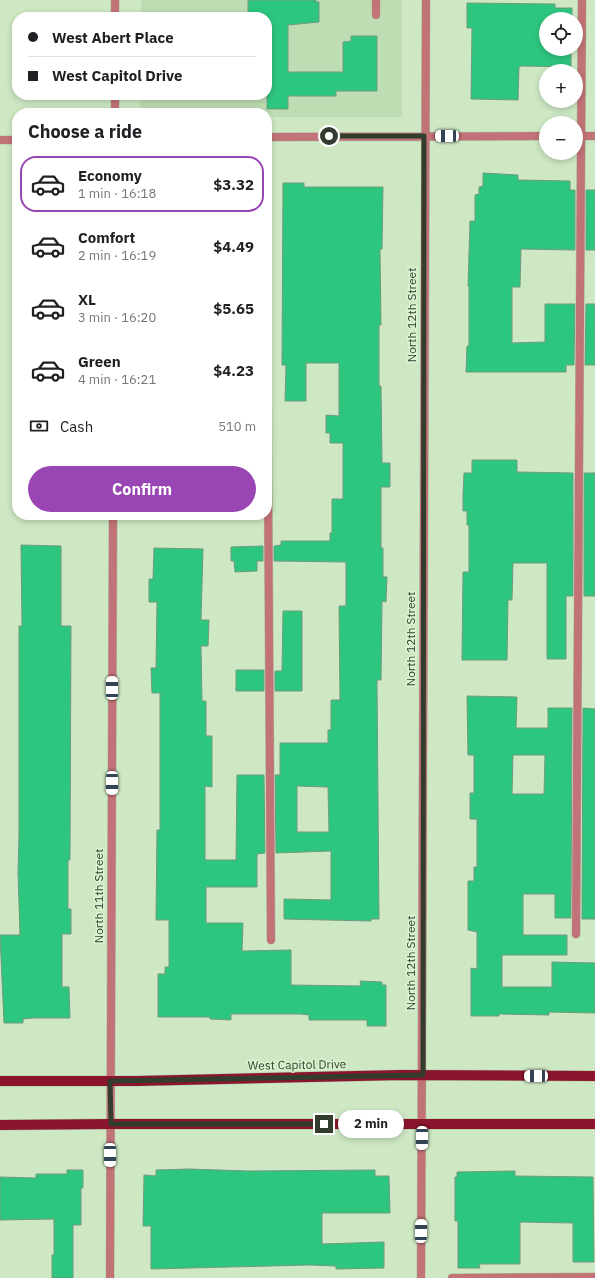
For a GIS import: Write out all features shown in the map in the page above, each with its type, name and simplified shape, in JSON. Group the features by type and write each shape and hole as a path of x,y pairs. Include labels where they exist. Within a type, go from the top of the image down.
{"main road":[{"name":"West Capitol Drive","path":"0,1081 110,1081 423,1075 595,1076"},
{"path":"0,1126 111,1124 595,1124"}],"street":[{"path":"115,0 115,12"},
{"path":"376,0 376,15"},
{"name":"North 12th Street","path":"421,1278 423,1075 424,136 426,0"},
{"path":"579,116 582,0"},
{"path":"272,137 539,136"},
{"path":"583,136 595,136"},
{"path":"0,140 12,140"},
{"path":"576,934 579,160"},
{"name":"North 11th Street","path":"110,1278 113,520"},
{"path":"268,520 271,940"},
{"path":"452,1278 595,1278"}],"shaded area":[{"path":"141,0 402,0 402,117 272,117 272,108 140,108 140,100 272,100 272,12 141,12"}],"building":[{"path":"248,0 316,0 316,2 319,2 319,22 288,25 288,72 343,72 343,42 351,41 351,36 377,36 377,91 336,91 336,96 288,96 288,109 267,108 267,100 272,100 272,12 248,12"},
{"path":"467,3 555,4 555,8 572,8 572,12 539,12 539,56 571,56 571,64 539,64 539,66 519,67 518,100 471,99 472,28 467,28"},
{"path":"483,173 518,175 518,180 570,181 570,190 575,190 575,250 521,249 520,287 512,287 512,343 545,342 545,304 575,304 574,365 566,365 566,372 466,372 467,346 469,346 468,286 470,221 475,221 475,195 479,194 479,187 483,186"},
{"path":"283,183 304,183 304,187 383,187 382,249 380,249 381,325 379,325 379,386 381,386 382,463 390,463 390,487 381,487 381,548 383,548 383,577 387,577 386,602 382,601 381,680 377,680 379,919 371,919 371,921 284,919 284,899 331,900 331,851 276,853 275,775 280,775 280,743 328,743 328,730 331,730 331,700 340,700 339,606 346,606 346,562 274,561 274,546 281,545 281,541 330,541 330,533 332,533 332,499 343,499 343,443 330,443 330,433 326,433 326,415 339,416 339,363 306,363 306,401 285,401 286,365 282,365","holes":["297,786 328,787 329,832 297,832"]},
{"path":"586,190 595,190 595,250 586,250"},
{"path":"586,304 595,304 595,365 585,365"},
{"path":"472,460 517,460 517,472 573,473 573,596 566,596 566,659 547,659 547,563 513,563 512,600 508,600 507,660 462,660 463,572 469,572 469,525 467,525 467,511 463,511 464,473 472,473"},
{"path":"584,473 595,473 595,596 584,596"},
{"path":"21,545 61,546 61,626 71,626 70,860 68,860 68,909 71,909 71,934 62,934 62,987 69,987 70,1018 33,1018 23,1019 23,1023 4,1023 0,935 20,935 18,873 19,626 22,626"},
{"path":"263,546 263,561 257,561 257,571 235,572 234,561 231,561 231,547"},
{"path":"154,548 203,549 201,620 209,620 208,646 201,646 202,701 206,701 206,736 212,736 212,787 205,786 205,860 236,860 237,775 264,775 265,853 257,854 257,887 206,887 206,923 243,923 242,951 291,950 291,985 361,986 360,981 382,982 382,985 386,985 386,1026 367,1026 367,1020 309,1020 309,1015 301,1014 231,1014 231,1020 210,1019 210,1017 158,1017 158,974 165,974 165,967 169,967 169,920 156,920 157,830 160,830 160,693 152,693 151,668 156,668 157,602 149,602 149,579 153,579"},
{"path":"283,611 302,611 302,691 275,691 275,671 282,671"},
{"path":"236,670 264,670 264,691 236,691"},
{"path":"467,696 517,697 516,728 548,728 548,708 572,708 571,918 555,918 555,894 523,894 523,935 567,935 567,955 502,955 502,987 552,987 552,962 595,963 595,1013 549,1012 549,1015 499,1014 499,1016 471,1016 471,968 477,969 477,932 468,930 468,881 474,881 474,867 477,867 477,819 470,819 470,793 474,793 474,755 468,755","holes":["513,755 545,755 544,794 512,794"]},
{"path":"583,708 595,709 595,919 582,919"},
{"path":"189,1169 248,1171 375,1170 375,1176 389,1176 390,1213 322,1213 322,1244 384,1242 384,1268 336,1269 336,1266 309,1265 151,1269 151,1226 143,1226 144,1175 156,1176 156,1170"},
{"path":"67,1170 83,1170 83,1188 81,1188 81,1225 73,1225 73,1278 52,1278 52,1255 54,1255 54,1219 0,1220 0,1177 36,1178 36,1174 67,1174"},
{"path":"515,1171 515,1176 593,1177 594,1262 573,1262 573,1223 520,1222 520,1264 479,1264 480,1268 458,1268 458,1221 455,1221 455,1177 457,1177 457,1172"}],"route":[{"path":"324,1124 111,1124 110,1081 423,1075 424,136 329,136"}]}
